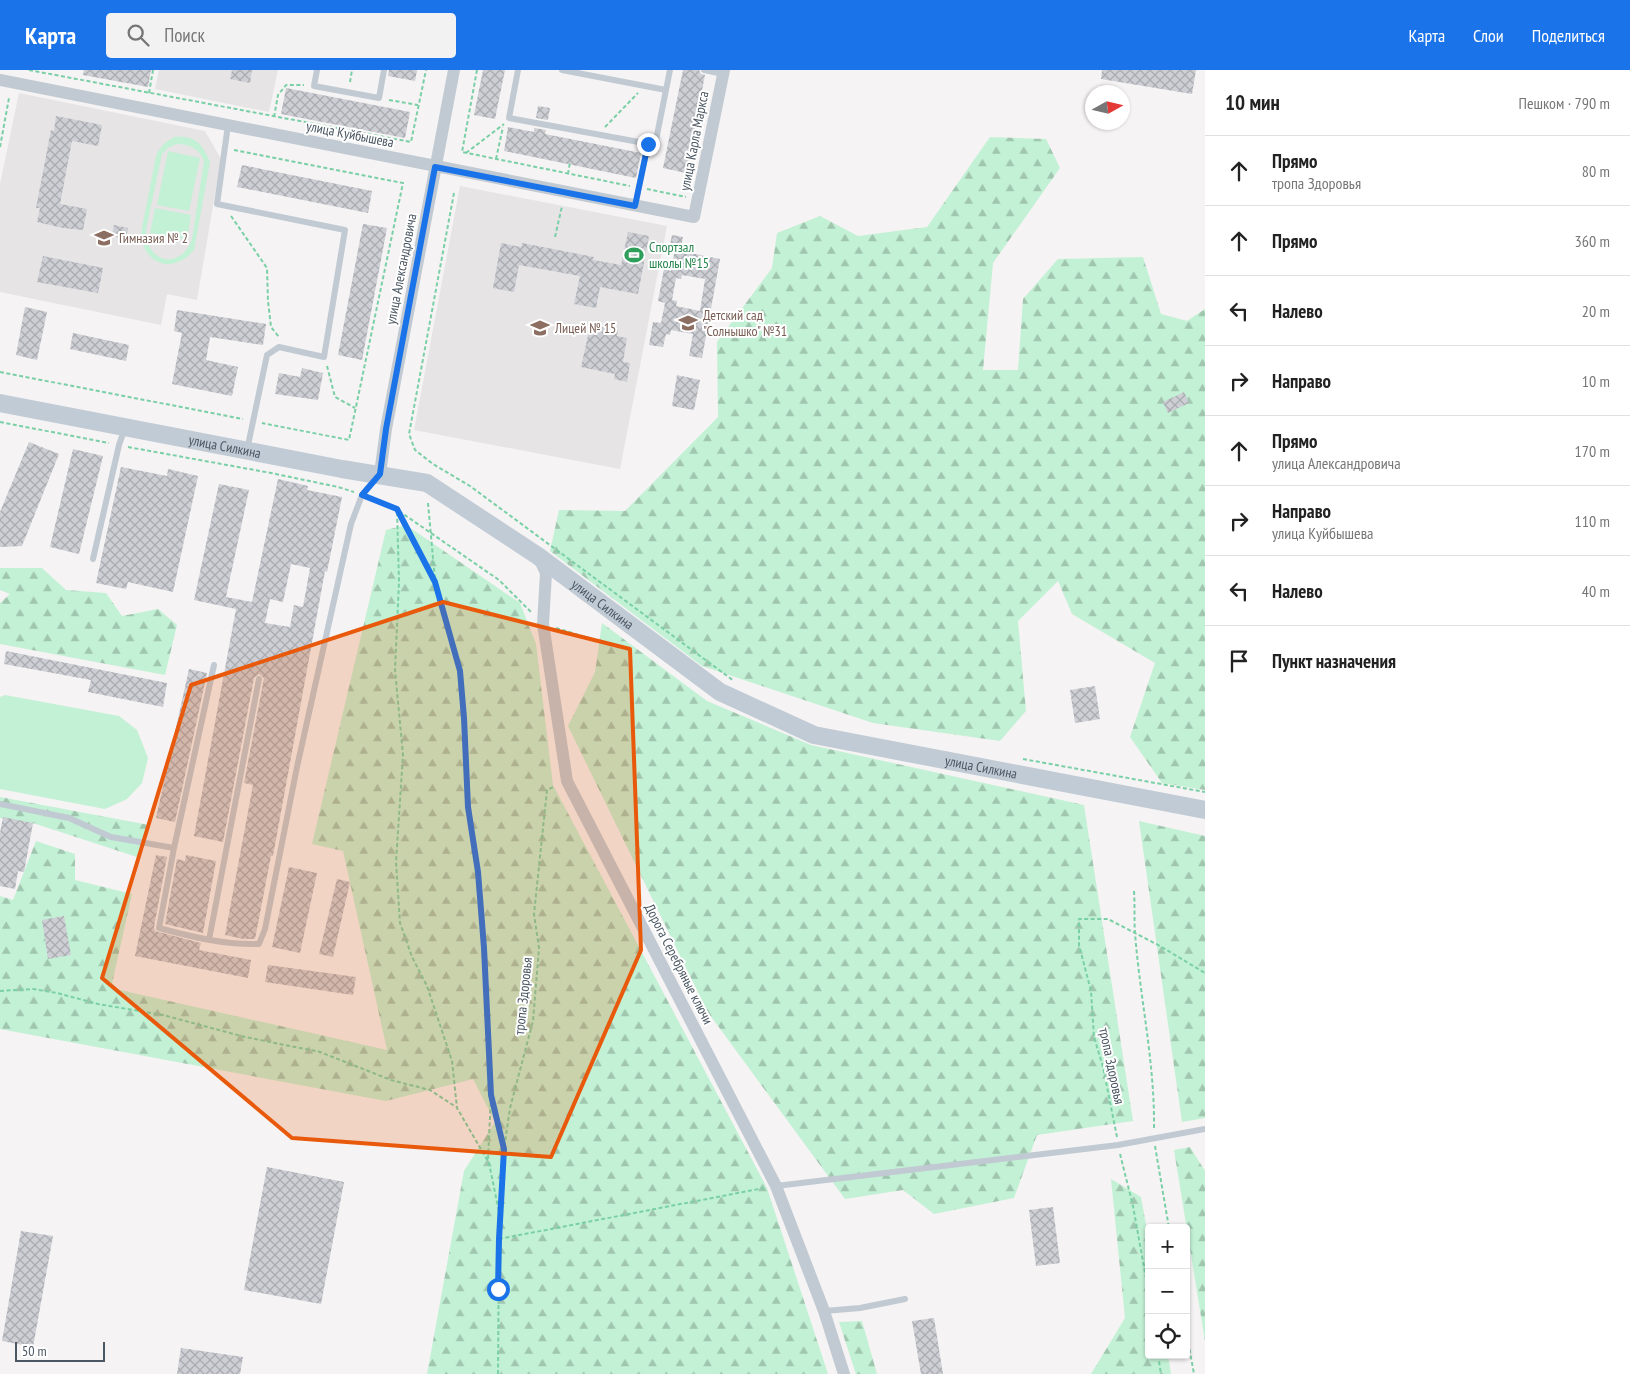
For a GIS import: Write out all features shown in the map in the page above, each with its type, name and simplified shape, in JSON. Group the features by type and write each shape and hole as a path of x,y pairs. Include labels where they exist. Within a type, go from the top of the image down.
{"main road":[{"name":"улица Силкина","path":"0,403 426,483 538,556 720,692 814,735 1205,810"}],"street":[{"name":"улица Александровича","path":"380,474 386,429 454,70"},
{"name":"улица Карла Маркса","path":"694,217 723,72"},
{"name":"улица Куйбышева","path":"0,80 694,217"},
{"name":"Дорога Серебряные ключи","path":"538,556 546,573 543,624 567,781 776,1186 824,1311 844,1374"}],"lane":[{"path":"317,70 314,86 379,98 384,70"},
{"path":"518,70 509,118 656,145 670,70"},
{"path":"562,70 666,90"},
{"path":"704,70 723,72"},
{"path":"228,125 217,204 345,230 324,357 279,347 267,355 247,450"},
{"path":"635,206 648,144"},
{"path":"92,559 119,445 126,427"},
{"path":"214,665 174,848 159,928 234,945 259,944 265,928 297,767 349,534 362,495 380,474"},
{"path":"209,940 259,679"},
{"path":"0,804 69,818 111,837 174,848"},
{"path":"776,1186 1118,1144 1205,1129"},
{"path":"824,1311 860,1308 905,1299"}],"path":[{"path":"29,70 410,142 426,70"},
{"path":"149,93 153,70"},
{"path":"348,93 352,70"},
{"path":"477,70 462,152 688,198"},
{"path":"274,116 278,95 286,85 314,86"},
{"path":"598,134 645,86"},
{"path":"0,147 9,98"},
{"path":"379,98 418,105"},
{"path":"466,153 503,126 509,118"},
{"path":"496,159 503,126"},
{"path":"0,372 349,440 403,183 225,148"},
{"path":"568,174 570,162"},
{"path":"454,193 409,434 416,450 434,464 470,486 737,683"},
{"path":"224,206 267,268 268,301 272,327 288,349"},
{"path":"555,236 562,206"},
{"path":"324,357 335,397 356,408"},
{"path":"0,422 338,487 362,495 397,509 499,580 543,624 618,647"},
{"path":"426,483 435,582"},
{"path":"397,509 435,582 460,671 468,807 478,872 484,948 491,1095 488,1161 500,1217"},
{"path":"397,509 399,582 395,670 402,755 396,862 400,923 412,957 427,986 452,1062 457,1108 488,1161"},
{"path":"1022,759 1205,792"},
{"name":"тропа Здоровья","path":"498,1374 499,1239 504,1149 510,1108 534,1020 539,948 534,914 548,790 567,781"},
{"path":"1134,891 1135,933 1154,1106 1154,1137 1168,1224"},
{"name":"тропа Здоровья","path":"1145,1273 1133,1206 1118,1144 1103,1067 1094,1038 1091,991 1079,945 1079,919 1108,918 1205,973"},
{"path":"0,991 33,989 57,993 98,1004 162,1015 245,1036 320,1052 391,1080 430,1090 457,1108"},
{"path":"491,1095 504,1149"},
{"path":"499,1239 776,1186"},
{"path":"1190,1352 1194,1374"},
{"path":"1159,1359 1161,1374"}],"highlighted area":[{"path":"443,602 630,649 641,950 551,1157 292,1138 102,978 191,685"}],"shaded area":[{"path":"159,70 278,70 269,112 155,89"},
{"name":"Гимназия № 2","path":"19,93 205,131 221,159 197,300 167,294 161,325 0,292 0,184"},
{"name":"Лицей № 15","path":"460,186 667,226 620,469 414,430"}],"green space":[{"path":"174,137 193,139 201,145 210,162 194,250 186,258 169,264 160,263 147,253 141,233 156,156 161,147","holes":["181,144 196,150 204,161 192,239 187,249 180,256 164,259 157,256 152,250 147,241 146,230 162,154 168,148"]},
{"path":"990,137 1046,139 1060,168 993,263 983,370 1018,370 1023,299 1058,259 1143,257 1161,314 1187,321 1205,309 1205,790 1162,783 1130,737 1155,663 1072,614 1058,581 1018,621 1026,711 1000,741 873,723 702,666 550,551 559,510 625,511 718,417 717,342 772,268 777,233 820,216 858,236 927,227"},
{"path":"168,151 200,158 189,211 157,205"},
{"path":"155,208 191,215 187,240 150,233"},
{"path":"406,525 520,603 536,644 553,785 767,1188 828,1374 427,1374 464,1171 495,1122 473,1079 386,1101 0,1029 0,896 13,900 36,841 75,854 75,880 132,894 111,988 387,1050 343,851 312,844 386,530"},
{"path":"0,568 42,568 66,590 106,593 122,616 158,609 177,625 165,675 0,644 0,603 10,594 0,590"},
{"path":"602,623 707,701 811,745 1084,805 1133,1121 1037,1135 1014,1198 934,1214 903,1190 845,1199 707,1011 568,726 595,672"},
{"path":"5,695 119,716 137,730 148,758 142,783 127,799 105,809 0,789 0,697"},
{"path":"0,797 149,825 140,858 33,823 0,818"},
{"path":"1139,821 1205,836 1205,1118 1182,1122"},
{"path":"1190,1147 1205,1171 1205,1341 1190,1249 1190,1224 1186,1224 1174,1150"},
{"path":"1111,1179 1141,1197 1146,1224 1145,1359 1169,1359 1171,1374 1091,1374 1125,1318"},
{"path":"862,1321 877,1374 856,1374 839,1322"}],"building":[{"path":"84,70 151,70 148,87 83,75"},
{"path":"232,70 252,70 250,83 230,79"},
{"path":"389,70 417,70 415,81 388,76"},
{"path":"483,70 505,70 495,119 474,115"},
{"path":"683,70 699,70 701,74 705,75 686,173 663,168"},
{"path":"1102,70 1196,70 1192,94 1101,79"},
{"path":"286,88 410,112 405,138 281,114"},
{"path":"538,106 550,108 548,120 536,118"},
{"path":"56,116 102,125 98,146 72,141 60,204 87,209 83,230 37,222 40,208 36,208 51,130 54,131"},
{"path":"508,127 534,132 534,128 546,130 545,134 641,153 636,178 504,151"},
{"path":"242,165 372,191 368,213 237,187"},
{"path":"363,224 387,228 362,360 338,355"},
{"path":"114,225 128,228 126,239 112,236"},
{"path":"628,232 649,236 638,294 600,287 596,308 574,304 580,276 519,265 514,292 493,288 501,243 521,247 522,243 594,257 593,260 621,265"},
{"path":"672,235 683,237 681,246 686,247 685,252 720,259 702,358 689,356 693,334 671,330 670,335 666,334 663,347 649,345 653,322 661,323 665,303 658,301 664,269 671,271 675,250 669,249","holes":["682,275 705,279 700,311 676,306 677,301 672,300 676,278 681,279"]},
{"path":"43,256 103,268 98,293 37,282"},
{"path":"25,307 47,312 37,360 16,355"},
{"path":"177,310 266,324 263,345 210,337 206,360 238,367 232,396 172,384 182,333 174,331"},
{"path":"601,327 618,330 617,336 627,338 623,362 630,363 627,382 614,379 615,374 581,367 589,331 599,333"},
{"path":"73,333 129,345 126,361 70,349"},
{"path":"302,368 323,373 318,400 275,394 279,373 300,377"},
{"path":"677,375 700,380 694,410 672,406"},
{"path":"1184,392 1189,403 1168,413 1163,402"},
{"path":"29,442 59,454 22,546 0,547 0,512"},
{"path":"73,449 103,456 79,554 50,547"},
{"path":"121,467 167,476 168,469 198,476 173,592 128,582 126,589 96,583"},
{"path":"278,479 308,486 307,490 342,497 327,572 325,571 273,856 271,856 255,939 243,939 225,935 253,785 244,783 264,678 259,674 254,678 223,842 194,836 236,609 194,600 219,484 249,490 226,597 252,602","holes":["291,564 310,568 303,607 294,605 290,627 265,623 270,599 283,602"]},
{"path":"6,651 167,683 163,707 88,692 91,680 4,664"},
{"path":"189,669 207,673 175,822 156,818"},
{"path":"1095,686 1100,719 1075,723 1070,690"},
{"path":"3,817 33,823 24,872 18,871 15,889 0,886 0,833"},
{"path":"156,855 167,857 154,927 155,931 201,943 199,950 251,960 248,978 135,956"},
{"path":"186,855 216,861 203,933 165,924 177,859 185,861"},
{"path":"289,867 317,873 300,953 272,947"},
{"path":"337,879 350,882 333,957 319,954"},
{"path":"64,916 71,955 48,959 42,920"},
{"path":"268,965 356,977 353,995 265,982"},
{"path":"267,1167 344,1182 321,1304 244,1290"},
{"path":"1053,1207 1060,1263 1036,1266 1029,1210"},
{"path":"21,1231 53,1236 33,1347 2,1341"},
{"path":"934,1318 943,1374 921,1374 912,1321"},
{"path":"181,1348 243,1357 240,1374 177,1374"}],"place":[{"name":"Гимназия № 2","path":"104,238"},
{"name":"Спортзал школы №15","path":"634,255"},
{"name":"Детский сад \"Солнышко\" №31","path":"688,323"},
{"name":"Лицей № 15","path":"540,328"}],"route":[{"path":"498,1289 504,1149 491,1095 484,948 478,872 468,807 460,671 435,582 397,509 362,495 380,474 386,429 435,167 635,206 648,144"}]}
